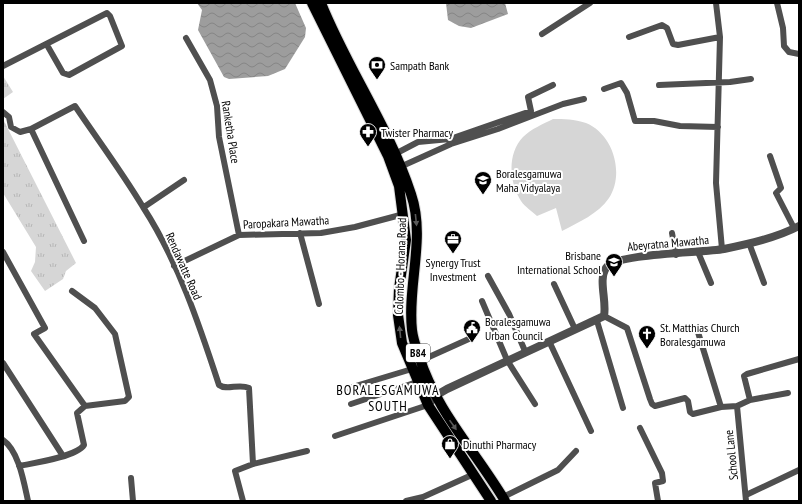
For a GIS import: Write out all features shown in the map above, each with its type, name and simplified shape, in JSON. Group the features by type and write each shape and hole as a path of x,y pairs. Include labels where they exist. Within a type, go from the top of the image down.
{"main road":[{"name":"Colombo - Horana Road","path":"312,3 388,156 399,186 404,214 406,240 399,289 398,315 402,343 428,406 491,501"},
{"name":"Colombo - Horana Road","path":"321,3 395,154 412,195 416,220 416,248 411,295 412,329 420,361 435,396 447,416 504,499"}],"street":[{"path":"542,34 590,3"},
{"path":"716,3 720,37 716,184 722,249"},
{"path":"777,3 783,28 784,46 789,52 799,54"},
{"path":"3,66 107,12 122,46 68,75 63,73 46,45"},
{"path":"629,37 662,25 667,28 673,44 678,46 720,37"},
{"name":"Ranketha Place","path":"186,38 210,80 217,106 218,137 239,235"},
{"path":"659,85 718,83 750,79"},
{"path":"604,89 621,83 627,93 635,121 638,122 654,122 680,126 718,127"},
{"path":"395,154 418,142 450,139 531,111 528,97 553,85"},
{"path":"400,167 451,144 498,129 563,104 584,99"},
{"name":"Rendawatte Road","path":"31,129 75,106 144,208 174,266 204,338 219,385 222,388 243,385 249,388 252,464"},
{"path":"3,112 9,117 11,127 20,132 31,129 84,241"},
{"path":"770,156 781,188 776,193 796,227"},
{"path":"144,208 184,180"},
{"name":"Paropakara Mawatha","path":"174,266 239,235 321,233 355,227 404,214"},
{"name":"Abeyratna Mawatha","path":"604,316 606,305 602,280 606,267 618,261 633,257 722,249 749,243 796,227"},
{"path":"300,233 319,304"},
{"path":"672,233 676,254"},
{"path":"749,243 764,283"},
{"path":"3,252 45,328 34,334 85,406"},
{"path":"698,252 711,283"},
{"path":"488,276 509,314 525,352"},
{"path":"554,284 576,329"},
{"path":"19,466 63,456 81,450 84,445 77,413 85,406 125,401 129,397 115,334 95,308 72,291"},
{"path":"482,301 507,360 535,404"},
{"path":"335,436 428,406 435,396 507,360 597,321 604,316 627,328 652,404 655,406 685,398 688,401 690,412 693,414 721,406 737,406 750,400 788,393"},
{"path":"597,321 623,408"},
{"path":"697,329 721,406"},
{"path":"420,361 471,338"},
{"path":"549,341 591,431"},
{"path":"750,400 744,376 799,359"},
{"path":"3,363 63,456"},
{"path":"339,391 412,369"},
{"path":"350,404 417,382"},
{"name":"School Lane","path":"737,406 746,498"},
{"path":"640,428 662,473 663,481 655,483 658,501"},
{"path":"3,440 8,443 19,466 28,501"},
{"path":"243,501 235,471 252,464 306,451"},
{"path":"504,499 558,470 576,451"},
{"path":"746,498 799,470"},
{"path":"406,501 423,497 474,474"},
{"path":"130,478 133,501"}],"green space":[{"path":"3,76 13,92 3,99"},
{"path":"3,119 76,263 66,271 63,279 45,291 31,271 35,262 36,247 3,193"},
{"path":"553,119 577,121 586,123 595,128 609,145 614,155 616,166 614,188 605,204 588,217 562,231 556,208 537,216 521,201 512,177 512,160 518,144 523,137 537,127"}],"water":[{"path":"197,3 295,3 306,28 305,37 285,69 268,76 229,79 224,77 198,30 202,10"},
{"path":"446,3 505,3 508,14 471,28 459,26 448,20"}],"place":[{"name":"Sampath Bank","path":"377,80"},
{"name":"Twister Pharmacy","path":"368,147"},
{"name":"Boralesgamuwa Maha Vidyalaya","path":"483,195"},
{"name":"Synergy Trust Investment","path":"453,254"},
{"name":"Brisbane International School","path":"614,277"},
{"name":"Boralesgamuwa Urban Council","path":"472,343"},
{"name":"St. Matthias Church Boralesgamuwa","path":"647,349"},
{"name":"Dinuthi Pharmacy","path":"450,459"}],"district":[{"name":"BORALESGAMUWA SOUTH","path":"388,398"}]}
